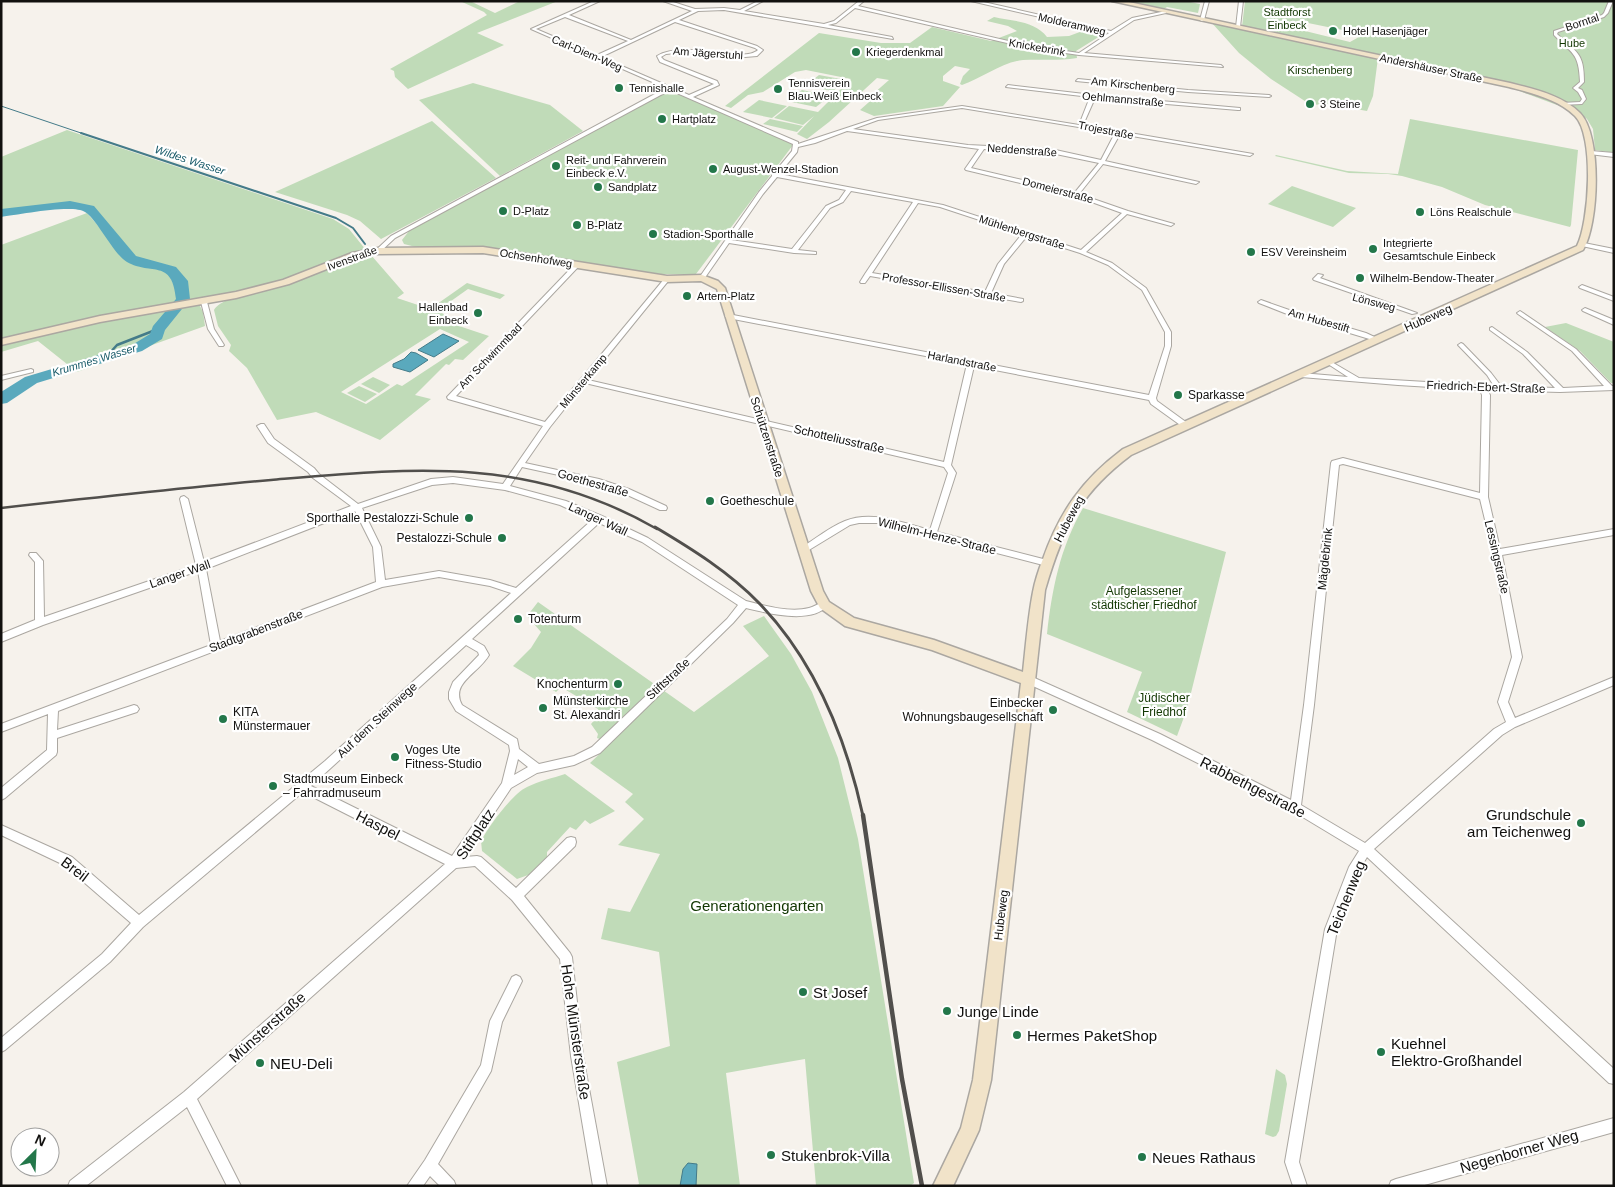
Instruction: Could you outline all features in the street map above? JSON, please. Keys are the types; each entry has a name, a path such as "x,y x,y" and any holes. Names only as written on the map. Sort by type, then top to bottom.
{"street":[{"name":"Carl-Diem-Weg","path":"598,1 533,29 791,139 797,146"},
{"path":"665,1 675,2 694,10"},
{"path":"740,11 761,1"},
{"path":"824,26 830,25 862,1"},
{"name":"Molderamweg","path":"972,1 1113,33"},
{"name":"Andershäuser Straße","path":"1115,1 1510,85 1562,104 1578,116 1585,124 1588,132 1591,153"},
{"path":"1202,20 1207,1"},
{"path":"1238,28 1241,1"},
{"name":"Borntal","path":"1562,104 1582,102 1584,99 1576,88 1582,82 1582,64 1579,55 1555,34 1561,29 1603,16 1611,1"},
{"name":"Knickebrink","path":"856,7 1025,46 1080,54 1221,66"},
{"path":"597,57 694,10 724,9 740,11 892,38"},
{"path":"1080,54 1133,20 1165,12"},
{"path":"565,14 631,40"},
{"name":"Am Jägerstuhl","path":"674,20 761,50 755,55 745,56 679,50 660,54 659,59 662,61 715,82 717,85 690,96"},
{"name":"Am Kirschenberg","path":"1078,80 1188,91 1269,96"},
{"name":"Oehlmannstraße","path":"1008,86 1238,109"},
{"name":"Ivenstraße","path":"1,342 100,319 204,302 286,282 355,255 378,251 393,237 670,88"},
{"name":"Am Kirschenberg","path":"1185,105 1188,91"},
{"path":"1081,125 1093,96"},
{"name":"Trojestraße","path":"847,130 877,119 962,107 1250,154"},
{"path":"698,278 797,146 847,130"},
{"name":"Neddenstraße","path":"847,130 982,148 1051,151 1196,182"},
{"path":"1074,194 1078,192 1102,162 1118,133"},
{"name":"Domeierstraße","path":"982,148 968,169 1074,194 1103,202 1126,212 1171,224"},
{"path":"1614,155 1591,153 1591,200 1584,245 1614,251"},
{"name":"Mühlenbergstraße","path":"774,175 941,206 1082,252 1110,264 1144,289 1167,329 1168,346 1152,398"},
{"path":"794,251 828,207 841,201 850,189"},
{"path":"863,282 917,201"},
{"path":"1082,252 1126,212"},
{"path":"987,294 1001,264 1025,234"},
{"path":"727,241 814,253"},
{"name":"Hubeweg","path":"943,1186 970,1130 982,1080 1039,590 1047,563 1063,526 1083,492 1103,470 1127,452 1301,375 1333,364 1378,340 1584,245"},
{"name":"Ochsenhofweg","path":"378,251 483,250 667,279 698,278"},
{"name":"Am Schwimmbad","path":"547,425 451,397 578,264"},
{"name":"Professor-Ellissen-Straße","path":"868,274 1021,300"},
{"path":"1320,275 1316,278 1364,298"},
{"name":"Schützenstraße","path":"698,278 715,283 721,288 728,316 817,591 824,605"},
{"name":"Münsterkamp","path":"505,487 547,425 667,279"},
{"path":"1582,287 1614,299"},
{"name":"Lönsweg","path":"1346,295 1364,298 1430,317"},
{"path":"204,302 211,329 221,345"},
{"name":"Am Hubestift","path":"1261,302 1350,329 1378,340"},
{"path":"1585,310 1614,323"},
{"path":"1520,313 1574,350 1612,388"},
{"name":"Harlandstraße","path":"728,316 1152,398 1154,402 1186,425"},
{"path":"1492,328 1525,353 1561,390"},
{"path":"1461,345 1489,374 1498,387"},
{"path":"933,533 952,473 947,465 971,363"},
{"path":"1333,364 1358,381"},
{"path":"1,378 31,371"},
{"name":"Friedrich-Ebert-Straße","path":"1301,375 1358,381 1482,387 1561,390 1612,388"},
{"name":"Schotteliusstraße","path":"584,381 947,465"},
{"name":"Lessingstraße","path":"1482,387 1486,394 1484,497 1517,657 1503,702 1512,724"},
{"path":"261,426 271,441 312,470 316,476 356,507 377,547 382,584"},
{"name":"Mägdebrink","path":"1294,808 1310,705 1334,463 1343,461 1484,497"},
{"name":"Goethestraße","path":"520,464 596,481 626,491 663,508"},
{"name":"Langer Wall","path":"1,638 40,622 201,567 356,507 431,482 453,480 505,487 563,503 600,518 645,540 744,604 766,610 797,613 812,611 824,605"},
{"path":"184,499 201,567 216,647"},
{"name":"Auf dem Steinwege","path":"106,958 138,923 303,787 600,518"},
{"name":"Wilhelm-Henze-Straße","path":"804,550 847,523 859,520 879,520 1047,563"},
{"path":"1497,553 1614,532"},
{"path":"33,554 39,561 40,622"},
{"name":"Stadtgrabenstraße","path":"1,728 53,710 382,584 439,574 490,582 517,592"},
{"name":"Stiftstraße","path":"507,785 538,768 558,766 581,759 596,750 730,622 744,604"},
{"name":"Rabbethgestraße","path":"824,605 850,622 934,645 1028,679 1156,737 1294,808 1366,849 1614,1078"},
{"path":"465,640 481,649 484,655 481,661 458,683 453,691 453,700 459,708 513,742 515,751 538,768"},
{"name":"Teichenweg","path":"1300,1186 1292,1162 1331,929 1354,871 1366,849 1498,732 1512,724 1614,681"},
{"path":"54,735 134,709"},
{"path":"1,795 52,752 54,735 53,710"},
{"name":"Stiftplatz","path":"454,863 507,785 515,751"},
{"name":"Haspel","path":"303,787 454,863"},
{"name":"Breil","path":"1,830 68,861 138,923"},
{"path":"516,896 571,842"},
{"name":"Stiftplatz","path":"454,863 477,861 516,896"},
{"name":"Münsterstraße","path":"75,1186 189,1097 454,863"},
{"name":"Hohe Münsterstraße","path":"516,896 566,957 577,1056 600,1186"},
{"path":"1,1046 26,1023 106,958"},
{"path":"414,1186 430,1165 487,1067 496,1020 516,981"},
{"path":"189,1097 234,1186"},
{"name":"Negenborner Weg","path":"1396,1186 1614,1125"},
{"path":"430,1165 449,1186"}],"green space":[{"path":"460,1 470,1 495,13 520,1 558,1 477,33 504,45 408,89 395,77 394,71 390,69 487,15"},
{"path":"1127,1 1185,1 1200,4 1198,13 1167,7 1164,9"},
{"name":"Hube","path":"1245,1 1614,1 1614,153 1595,150 1593,129 1587,119 1571,106 1557,105 1509,87 1378,58 1373,96 1367,111 1327,104 1311,105 1271,79 1239,53 1211,22 1242,27","holes":["1308,23 1357,33 1359,37 1350,42 1301,30"]},
{"path":"994,17 1030,25 1047,37 1069,36 1088,29 1105,33 1076,51 1077,58 1015,61 962,85 960,84 963,76 970,69 955,66 943,76 943,81 960,87 943,106 874,116 860,110 877,95 873,94 889,80 877,78 829,122 807,139 797,134 814,116 803,125 774,118 789,106 818,112 851,79 806,70 795,72 763,92 748,95 731,108 725,106 819,33 881,43 910,43 932,27 991,41 1017,31 1008,26 987,21"},
{"path":"819,75 846,80 833,91 805,86"},
{"path":"473,83 550,105 583,131 500,176 419,100"},
{"path":"802,90 830,96 816,107 787,101"},
{"path":"661,94 685,95 790,141 793,145 696,274 647,273 622,270 499,249 439,249 404,244 402,240 409,231"},
{"path":"759,100 787,106 772,118 743,112"},
{"path":"770,119 803,126 797,132 763,124"},
{"path":"1410,119 1578,150 1570,227 1485,205 1442,187 1402,176 1349,173 1275,156 1347,171 1398,174"},
{"path":"432,121 496,178 381,239 360,221 347,215 275,192"},
{"path":"67,130 333,219 349,229 366,250 258,288 198,302 203,312 205,326 77,372 38,341 1,352 1,245 87,213 128,260 168,271 180,300 177,303 183,304 186,299 174,268 135,257 92,208 71,204 1,212 1,157"},
{"path":"1292,186 1356,208 1333,227 1268,204"},
{"path":"371,255 404,293 397,298 430,309 467,283 505,295 500,299 468,289 437,311 446,315 441,320 489,336 463,360 455,359 449,365 446,364 415,395 431,399 380,440 316,412 277,420 247,368 229,351 231,345 218,326 214,310 219,305 236,296 293,281","holes":["440,329 469,342 402,386 397,384 366,404 341,392"]},
{"path":"1566,323 1614,342 1614,383 1611,383 1580,351 1545,327"},
{"path":"373,377 390,385 379,393 361,384"},
{"path":"359,386 377,394 365,402 347,393"},
{"name":"Aufgelassener städtischer Friedhof","path":"1083,508 1226,552 1187,709 1177,736 1127,712 1142,672 1047,634 1058,569 1068,538"},
{"name":"Generationengarten","path":"538,602 694,712 769,656 743,626 764,616 791,654 812,692 838,758 858,839 914,1183 910,1186 816,1186 805,1059 726,1073 740,1186 635,1186 639,1184 617,1062 670,1046 659,952 601,939 608,908 630,912 660,854 618,845 644,819 625,802 633,794 590,763 611,743 597,738 598,734 591,724 599,715 598,709 561,687 556,692 513,666 531,648 541,632 527,616"},
{"path":"565,774 615,811 590,824 585,820 576,830 570,827 547,852 547,859 531,874 517,879 482,851 481,841 501,811 521,791 536,783"},
{"path":"1276,1069 1285,1075 1287,1084 1279,1131 1273,1137 1265,1134"}],"water":[{"path":"443,334 459,341 434,357 418,350"},
{"path":"411,352 428,360 410,372 393,367 393,364 404,359"},
{"path":"688,1163 697,1164 696,1186 680,1186 683,1169"}],"waterway":[{"name":"Wildes Wasser","path":"1,106 84,134"},
{"name":"Wildes Wasser","path":"84,134 336,218 353,228 365,244"},
{"name":"Krummes Wasser","path":"1,213 70,205 90,209 131,259 171,270 181,281 183,299 158,329 157,336 137,348 31,380 1,399"},
{"path":"107,356 117,345 158,329"}],"railway":[{"path":"1,508 271,480 372,472 468,472 516,478 562,488 609,505 657,529"},
{"path":"655,527 723,571 759,603 779,626 812,675 826,702 847,758 863,816"},
{"path":"863,815 902,1079 922,1186"}],"place":[{"name":"Hotel Hasenjäger","path":"1333,31"},
{"name":"Kriegerdenkmal","path":"856,52"},
{"name":"Tennishalle","path":"619,88"},
{"name":"Tennisverein Blau-Weiß Einbeck","path":"778,89"},
{"name":"3 Steine","path":"1310,104"},
{"name":"Hartplatz","path":"662,119"},
{"name":"Reit- und Fahrverein Einbeck e.V.","path":"556,166"},
{"name":"August-Wenzel-Stadion","path":"713,169"},
{"name":"Sandplatz","path":"598,187"},
{"name":"D-Platz","path":"503,211"},
{"name":"Löns Realschule","path":"1420,212"},
{"name":"B-Platz","path":"577,225"},
{"name":"Stadion-Sporthalle","path":"653,234"},
{"name":"Integrierte Gesamtschule Einbeck","path":"1373,249"},
{"name":"ESV Vereinsheim","path":"1251,252"},
{"name":"Wilhelm-Bendow-Theater","path":"1360,278"},
{"name":"Artern-Platz","path":"687,296"},
{"name":"Hallenbad Einbeck","path":"478,313"},
{"name":"Sparkasse","path":"1178,395"},
{"name":"Goetheschule","path":"710,501"},
{"name":"Sporthalle Pestalozzi-Schule","path":"469,518"},
{"name":"Pestalozzi-Schule","path":"502,538"},
{"name":"Totenturm","path":"518,619"},
{"name":"Knochenturm","path":"618,684"},
{"name":"Münsterkirche St. Alexandri","path":"543,708"},
{"name":"Einbecker Wohnungsbaugesellschaft","path":"1053,710"},
{"name":"KITA Münstermauer","path":"223,719"},
{"name":"Voges Ute Fitness-Studio","path":"395,757"},
{"name":"Stadtmuseum Einbeck – Fahrradmuseum","path":"273,786"},
{"name":"Grundschule am Teichenweg","path":"1581,823"},
{"name":"St Josef","path":"803,992"},
{"name":"Junge Linde","path":"947,1011"},
{"name":"Hermes PaketShop","path":"1017,1035"},
{"name":"Kuehnel Elektro-Großhandel","path":"1381,1052"},
{"name":"NEU-Deli","path":"260,1063"},
{"name":"Stukenbrok-Villa","path":"771,1155"},
{"name":"Neues Rathaus","path":"1142,1157"}],"park label":[{"name":"Stadtforst Einbeck","path":"1287,18"},
{"name":"Kirschenberg","path":"1320,70"},
{"name":"Jüdischer Friedhof","path":"1164,705"}]}
